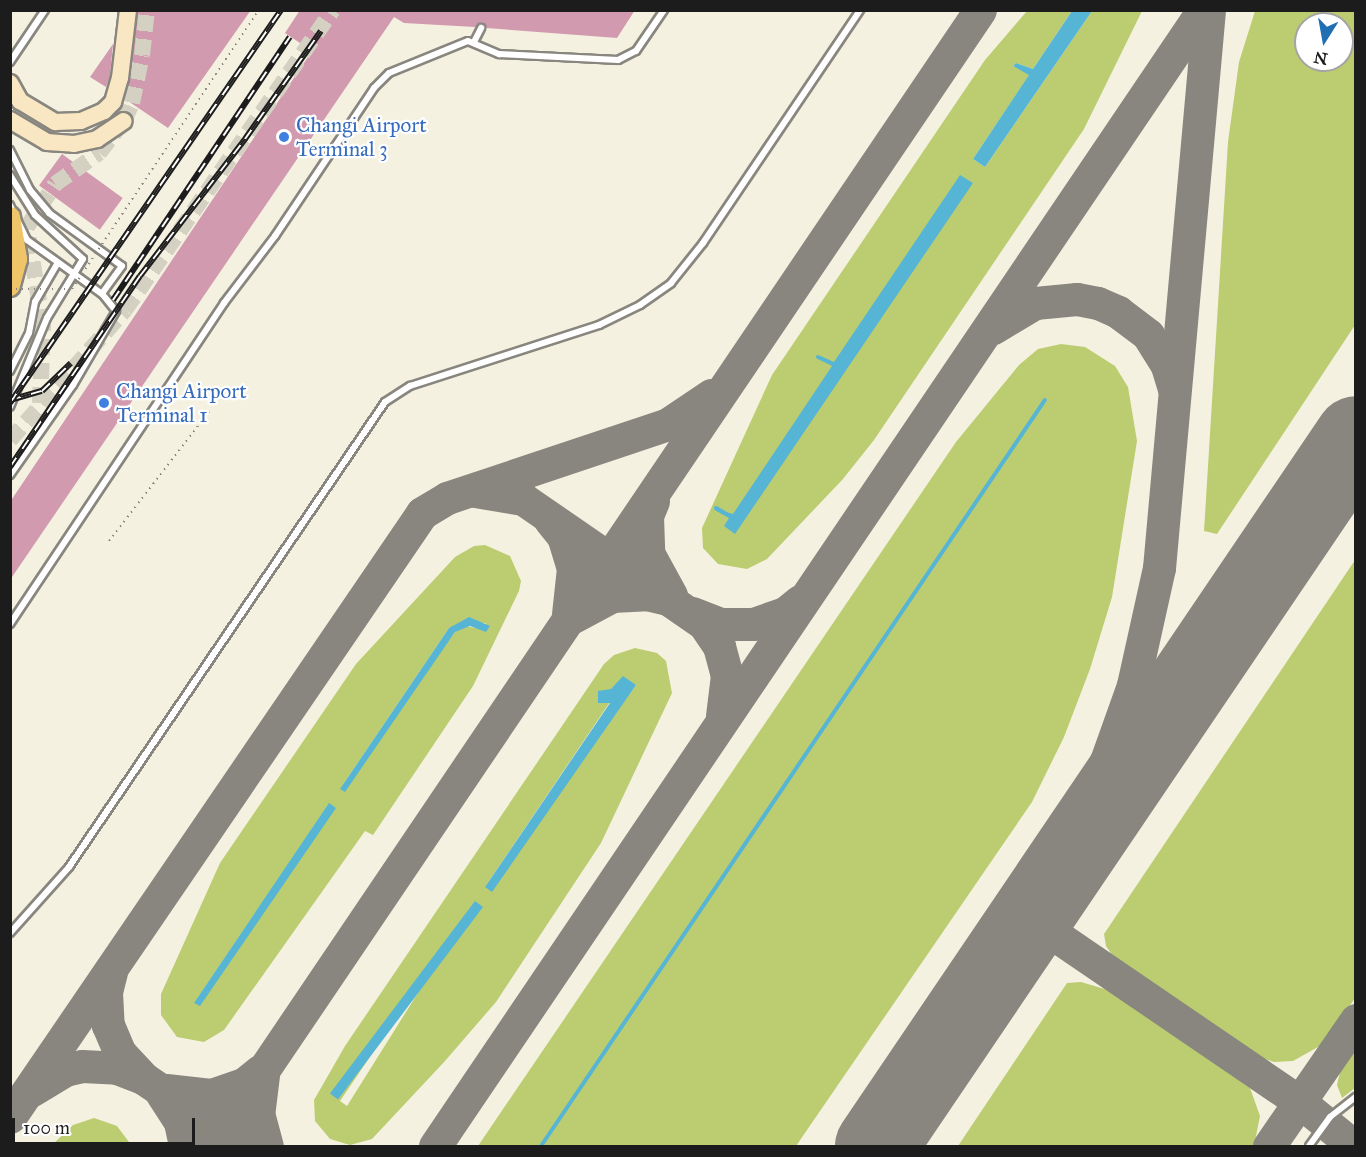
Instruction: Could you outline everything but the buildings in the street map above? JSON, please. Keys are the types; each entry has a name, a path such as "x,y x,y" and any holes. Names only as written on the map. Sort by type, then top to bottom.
{"highway":[{"path":"10,217 17,259 10,287"}],"main road":[{"path":"10,83 20,101 42,117 68,123 104,111 113,102 120,78 128,10"},
{"path":"10,120 23,131 58,144 97,139 124,121"}],"lane":[{"path":"10,62 45,10"},
{"path":"10,624 224,303 275,236 374,88 389,73 463,42 474,42 498,54 609,62 636,51 664,10"},
{"path":"10,933 75,860 385,402 410,386 599,325 640,305 671,282 703,243 860,10"},
{"path":"474,42 481,28"},
{"path":"10,150 30,190 50,213 122,266 102,294"},
{"path":"10,175 35,215 81,253 84,259 47,318 10,407"},
{"path":"10,205 27,240 57,264 102,294 116,311 73,385 10,475"},
{"path":"10,370 29,333 35,302 57,264"},
{"path":"1309,1146 1330,1117 1356,1097"}],"path":[{"path":"10,287 72,289 259,10"},
{"path":"109,541 211,410"}],"green space":[{"path":"1027,11 1072,11 1033,69 1016,63 1013,66 1030,74 973,159 985,167 1092,11 1142,11 1084,129 874,440 843,479 767,559 747,569 718,564 703,548 702,528 772,375 985,60"},
{"path":"1255,11 1355,11 1355,325 1217,534 1204,531 1228,142 1239,62"},
{"path":"1061,344 1085,347 1115,366 1128,387 1137,441 1112,597 1090,669 1064,737 1032,802 796,1146 478,1146 956,442 1019,365 1038,349"},
{"path":"485,545 510,556 521,581 519,591 473,686 373,835 365,831 224,1030 204,1042 177,1037 161,1015 161,994 220,863 356,664 455,557 474,546","holes":["486,623 481,629 465,626 455,632 340,789 449,628","329,804 335,808 195,1002"]},
{"path":"1355,560 1355,998 1325,1043 1293,1061 1274,1062 1252,1055 1118,964 1106,946 1104,934"},
{"path":"635,648 657,653 666,661 672,693 601,843 496,1002 445,1061 372,1139 350,1145 330,1139 315,1121 314,1100 345,1046 604,664 614,655","holes":["636,685 485,887 610,702 598,703 604,691","475,902 347,1106 340,1101"]},
{"path":"1081,982 1108,990 1250,1088 1260,1116 1254,1146 958,1146 1067,983"},
{"path":"1355,1045 1355,1088 1342,1098 1337,1085 1340,1072"},
{"path":"94,1118 117,1126 132,1146 51,1146 73,1125"}],"water":[{"path":"1072,11 1092,11 985,167 973,159 1029,75 1013,66 1016,63 1033,69"},
{"path":"960,175 973,183 735,534 724,526 729,518 713,509 733,514 832,366 816,356 834,362"},
{"path":"469,617 490,626 486,632 470,626 455,632 345,792 340,789 449,628"},
{"path":"623,676 636,685 492,892 485,887 610,703 598,703 598,691 611,689"},
{"path":"329,803 336,808 200,1006 194,1003"},
{"path":"475,901 483,907 338,1099 330,1093"}],"waterway":[{"path":"818,357 831,363"},
{"path":"541,1146 1045,400"},
{"path":"716,508 728,515"}],"taxiway":[{"path":"212,1146 980,10"},
{"path":"435,1146 1203,10"},
{"path":"1041,901 1106,761 1133,685 1159,568 1209,10"},
{"path":"993,328 1035,303 1077,299 1098,303 1118,312 1148,335 1167,366 1174,389"},
{"path":"10,1117 422,513 447,498 668,424 711,395"},
{"path":"1304,513 1331,483 1356,466"},
{"path":"475,491 523,499 704,624 719,646 727,675 722,716"},
{"path":"653,501 647,516 648,553 671,595"},
{"path":"550,520 563,536 573,568 568,614"},
{"path":"573,617 612,596 646,594 668,599"},
{"path":"692,613 721,624 753,624 785,613 800,601"},
{"path":"1030,918 1300,1102 1354,1146"},
{"path":"111,972 106,992 108,1025 120,1053 143,1078"},
{"path":"1269,1146 1356,1020"},
{"path":"32,1090 65,1070 82,1066 117,1068 143,1078 244,1146"},
{"path":"166,1090 211,1095 245,1083 260,1071"},
{"path":"263,1075 258,1113 267,1146"},
{"path":"162,1094 180,1122 185,1146"}],"runway":[{"path":"876,1146 1356,437"}],"tunnel":[{"path":"40,403 43,325 27,227 55,184 99,153 124,121 132,103 142,55 147,10"},
{"path":"10,440 125,310 333,10"}],"railway":[{"path":"10,403 281,10"},
{"path":"10,467 140,276 245,139 321,31"},
{"path":"113,300 290,37"},
{"path":"10,400 42,391 71,363"}],"place":[{"name":"Changi Airport Terminal 3","path":"284,137"},
{"name":"Changi Airport Terminal 1","path":"104,403"}]}
